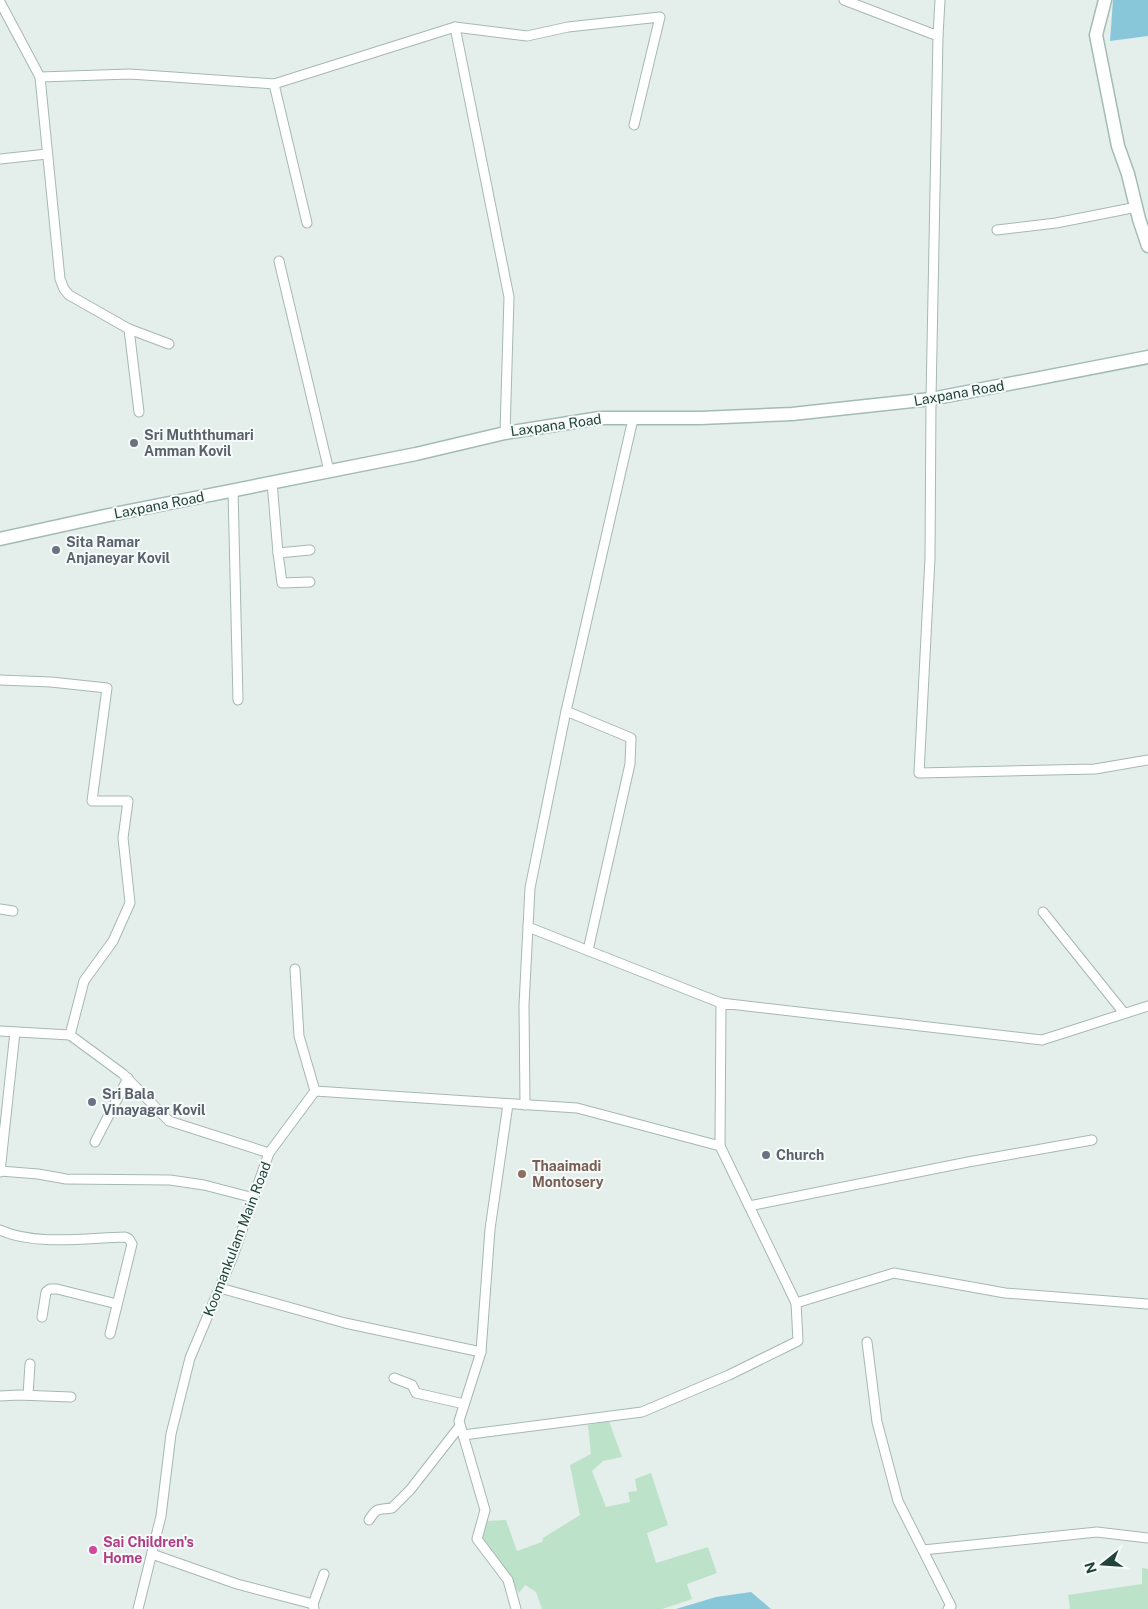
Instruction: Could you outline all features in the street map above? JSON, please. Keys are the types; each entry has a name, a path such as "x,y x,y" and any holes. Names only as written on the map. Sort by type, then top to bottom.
{"street":[{"path":"844,0 938,36"},
{"path":"940,0 931,399 930,558 919,773 1095,769 1148,760"},
{"path":"1105,0 1096,35 1118,146 1148,246"},
{"path":"0,2 40,77 60,279 64,289 69,295 129,329 169,344"},
{"path":"40,77 130,74 274,84 455,27 527,36 568,26 660,17 634,125"},
{"path":"455,27 509,297 504,433"},
{"path":"274,84 307,223"},
{"path":"0,160 47,154"},
{"path":"997,230 1056,223 1137,207"},
{"path":"279,262 329,471"},
{"path":"129,329 139,412"},
{"name":"Laxpana Road","path":"0,538 109,514 416,454 504,433 600,418 700,418 792,414 931,399 1148,357"},
{"path":"525,1105 524,1005 530,888 566,711 633,419"},
{"path":"272,482 282,583 310,582"},
{"path":"233,490 238,700"},
{"path":"278,553 310,550"},
{"path":"0,680 51,682 107,688 92,801 128,801 123,838 130,903 113,941 84,981 70,1036 0,1031"},
{"path":"566,711 631,738 630,764 588,950"},
{"path":"0,909 13,912"},
{"path":"1043,912 1124,1013"},
{"path":"528,927 721,1003 1042,1040 1148,1006"},
{"path":"295,969 298,1036 315,1091"},
{"path":"369,1520 379,1508 392,1508 462,1431 642,1412 729,1375 798,1341 796,1303 720,1146 721,1003"},
{"path":"15,1032 2,1128 0,1171 38,1174 66,1179 170,1180 204,1185 254,1198"},
{"name":"Koomankulam Main Road","path":"70,1036 128,1078 169,1121 269,1153 233,1256 190,1358 171,1434 161,1516 138,1609"},
{"path":"95,1142 128,1078"},
{"path":"315,1091 577,1108 720,1146"},
{"path":"269,1153 315,1091"},
{"path":"508,1104 490,1229 481,1352 459,1421 485,1510 477,1539 508,1580 516,1609"},
{"path":"749,1206 968,1162 1092,1140"},
{"path":"0,1230 13,1236 39,1240 125,1237 130,1239 132,1244 110,1334"},
{"path":"796,1303 894,1273 1005,1293 1147,1304"},
{"path":"220,1288 345,1323 481,1352"},
{"path":"42,1317 46,1292 50,1289 57,1289 117,1304"},
{"path":"867,1342 877,1422 898,1501 951,1606 948,1609"},
{"path":"28,1395 30,1364"},
{"path":"394,1378 412,1385 416,1394 464,1404"},
{"path":"0,1396 28,1395 70,1398"},
{"path":"923,1550 1097,1532 1148,1538"},
{"path":"152,1554 237,1584 314,1607 324,1574"}],"green space":[{"path":"609,1421 622,1457 603,1461 592,1471 606,1507 630,1502 628,1492 637,1491 635,1479 651,1473 668,1525 647,1533 656,1563 708,1547 717,1573 687,1584 692,1599 662,1609 542,1609 536,1592 525,1585 519,1593 481,1538 487,1521 506,1520 517,1551 542,1542 543,1538 580,1515 570,1465 591,1454 588,1425"},
{"path":"1142,1568 1148,1569 1148,1609 1070,1609 1068,1595 1142,1584"}],"water":[{"path":"1113,0 1148,0 1148,36 1110,41"},
{"path":"751,1592 771,1609 676,1609 716,1597"}],"place":[{"name":"Sri Muththumari Amman Kovil","path":"134,443"},
{"name":"Sita Ramar Anjaneyar Kovil","path":"56,550"},
{"name":"Sri Bala Vinayagar Kovil","path":"92,1102"},
{"name":"Church","path":"766,1155"},
{"name":"Thaaimadi Montosery","path":"522,1174"},
{"name":"Sai Children's Home","path":"93,1550"}]}
